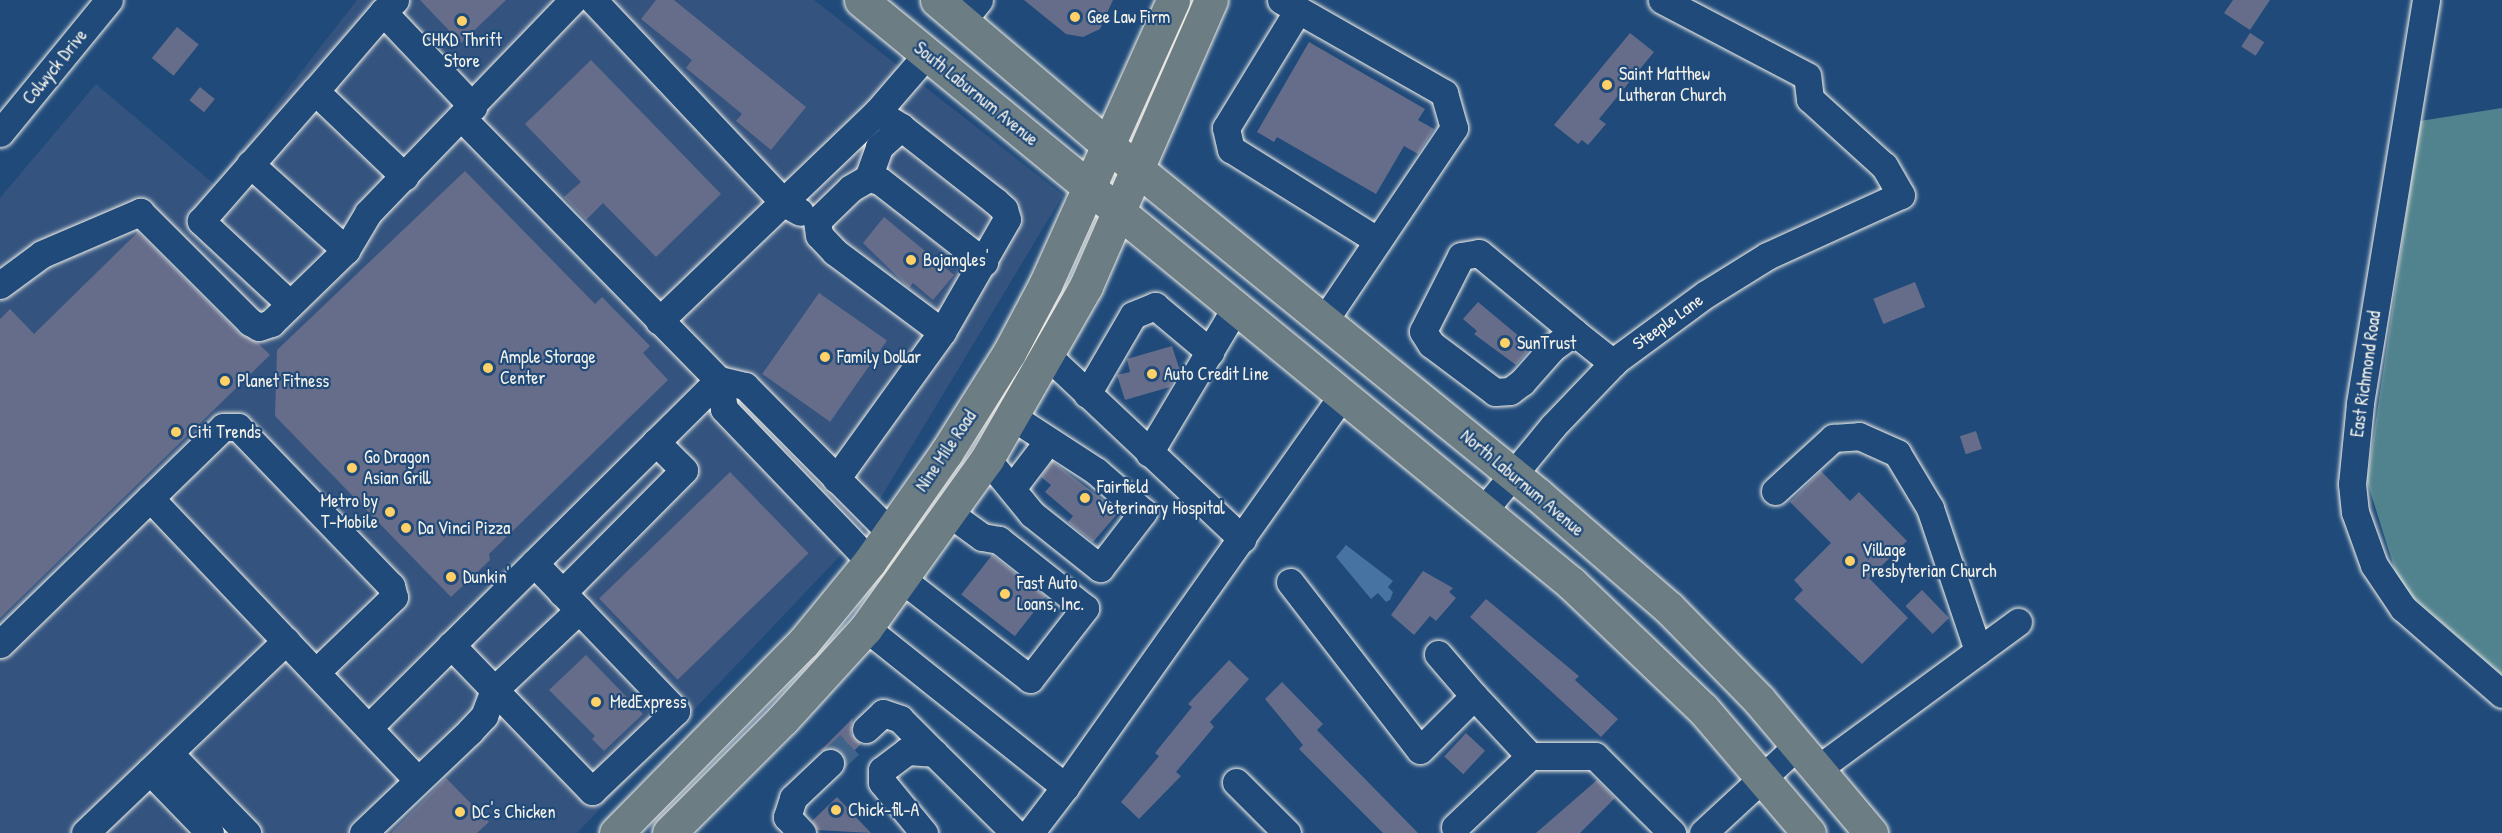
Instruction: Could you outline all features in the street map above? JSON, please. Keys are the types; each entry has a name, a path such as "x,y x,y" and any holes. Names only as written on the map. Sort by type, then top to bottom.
{"main road":[{"name":"South Laburnum Avenue","path":"861,0 1120,212"},
{"path":"937,0 970,10 1110,147"},
{"name":"Nine Mile Road","path":"616,833 776,673 870,561 946,453 1009,353 1091,188 1173,0"},
{"name":"Nine Mile Road","path":"669,833 783,719 866,628 903,580 987,459 1048,356 1120,212 1211,0"},
{"name":"North Laburnum Avenue","path":"1110,147 1512,474 1669,608 1809,756 1871,833"},
{"path":"1120,212 1343,394 1628,634 1702,709 1809,833"}],"street":[{"name":"Colwyck Drive","path":"0,133 109,0"},
{"path":"0,285 42,254 140,212 250,322 259,327 271,323 346,250 368,213 573,0"},
{"path":"593,0 784,203 817,221"},
{"name":"Steeple Lane","path":"1483,511 1512,474 1613,363 1706,294 1767,256 1901,195 1884,166 1810,99 1807,76 1662,0"},
{"name":"East Richmond Road","path":"2426,0 2360,404 2352,484 2355,512 2374,565 2403,608 2502,694"},
{"path":"1324,321 1378,241 1454,128 1444,93 1290,5 1226,128 1230,149 1378,241"},
{"path":"290,304 201,221 389,6 467,112 659,321 719,380 745,386 890,532"},
{"path":"659,321 877,112 927,54"},
{"path":"315,91 405,177"},
{"path":"836,479 942,332 984,262 1006,219 1004,209 901,127 877,112"},
{"path":"817,221 850,188 867,178 879,147 901,127"},
{"path":"250,164 346,250"},
{"path":"867,178 879,180 984,262"},
{"path":"817,221 819,235 834,252 942,332"},
{"path":"1574,332 1552,347 1522,382 1510,391 1495,392 1431,344 1423,331 1461,256 1479,253 1613,363"},
{"path":"1087,394 1133,315 1155,306 1210,352"},
{"path":"1149,453 1236,307"},
{"path":"1048,356 1242,539"},
{"path":"369,727 719,380"},
{"path":"719,380 724,409 870,561"},
{"path":"1030,833 1242,539 1343,394"},
{"path":"987,459 1013,487 1032,514 1100,568 1143,512 1096,471 1013,417"},
{"path":"0,644 223,427 238,427 391,586 394,597 316,672"},
{"path":"1775,491 1833,438 1859,436 1897,453 1930,508 1978,651"},
{"path":"1013,487 1048,441"},
{"path":"363,833 484,716 494,690 684,470 656,442"},
{"path":"150,498 418,780"},
{"path":"903,580 1030,679 1085,608 999,540 982,537 950,513"},
{"path":"451,645 592,791 676,711 534,563"},
{"path":"1290,582 1420,750 1474,696"},
{"path":"1703,833 1761,776 1809,756 1978,651 2018,622"},
{"path":"866,628 1065,787"},
{"path":"85,833 286,641"},
{"path":"1438,654 1530,756"},
{"path":"866,729 883,713 900,719 1015,833"},
{"path":"924,833 882,782 882,770 907,751 934,753"},
{"path":"1455,827 1530,756 1595,756 1672,833"},
{"path":"159,762 210,833"},
{"path":"159,762 247,833"},
{"path":"791,828 793,798 830,763"},
{"path":"1236,782 1287,833"}],"shaded area":[{"path":"357,0 814,0 1063,195 856,539 577,833 0,833 0,198 96,84 214,184"},
{"path":"1346,545 1393,581 1388,587 1393,592 1390,600 1386,602 1378,593 1371,599 1336,557"}],"green space":[{"path":"2502,108 2502,675 2400,586 2367,481 2420,121"}],"building":[{"name":"CHKD Thrift Store","path":"420,0 506,0 461,43"},
{"path":"656,0 674,0 806,107 771,150 736,121 742,114 686,68 692,60 641,19"},
{"name":"Gee Law Firm","path":"1024,0 1113,0 1100,29 1083,37 1066,34"},
{"path":"2233,0 2270,0 2250,30 2224,13"},
{"path":"177,27 199,45 174,76 152,58"},
{"name":"Saint Matthew Lutheran Church","path":"1630,33 1654,52 1599,119 1606,124 1588,145 1582,140 1578,144 1554,125"},
{"path":"2250,33 2264,42 2256,56 2241,46"},
{"path":"1309,42 1425,109 1418,120 1434,129 1418,154 1404,146 1376,194 1277,137 1274,142 1257,132"},
{"path":"591,60 721,194 656,257 603,203 586,220 564,197 581,182 525,124"},
{"path":"200,87 215,99 204,112 189,100"},
{"name":"Ample Storage Center","path":"465,171 595,304 602,297 650,346 643,353 668,380 489,554 490,560 451,597 275,416 277,350"},
{"name":"Bojangles'","path":"884,217 954,275 933,300 913,283 909,288 863,243"},
{"path":"138,232 239,333 258,343 270,355 0,618 0,319 10,309 34,334"},
{"path":"1915,282 1925,307 1883,324 1873,299"},
{"name":"Family Dollar","path":"819,293 887,341 830,422 762,374"},
{"name":"SunTrust","path":"1478,302 1532,347 1516,365 1474,334 1477,331 1463,319"},
{"name":"Auto Credit Line","path":"1172,346 1180,371 1170,387 1125,400 1117,375 1130,372 1127,359"},
{"path":"1976,431 1982,449 1966,454 1960,436"},
{"name":"Fairfield Veterinary Hospital","path":"1052,461 1119,512 1093,542 1068,522 1073,516 1045,492 1051,485 1041,477"},
{"name":"Village Presbyterian Church","path":"1821,471 1850,501 1859,492 1907,541 1869,578 1908,618 1862,664 1794,599 1803,590 1794,580 1831,543 1790,502"},
{"path":"730,472 808,553 678,680 599,598"},
{"name":"Fast Auto Loans, Inc.","path":"992,555 1046,597 1015,636 961,594"},
{"path":"1423,571 1453,588 1449,592 1456,598 1436,621 1430,616 1414,635 1391,615"},
{"path":"1922,590 1949,618 1933,634 1905,606"},
{"path":"1486,599 1579,676 1575,680 1618,719 1601,737 1470,617"},
{"name":"MedExpress","path":"586,655 643,714 604,751 592,739 595,736 549,690"},
{"path":"1229,660 1249,679 1210,722 1214,727 1176,772 1181,776 1139,819 1121,802 1159,756 1155,753 1192,707 1188,704"},
{"path":"1282,682 1323,724 1317,730 1418,833 1383,833 1299,749 1303,745 1265,699"},
{"path":"853,718 851,733 861,744 845,760 835,748 820,751"},
{"path":"1466,733 1485,751 1463,774 1444,756"},
{"path":"446,778 489,822 477,833 391,833"},
{"path":"1597,780 1615,798 1580,833 1536,833"},
{"name":"Chick-fil-A","path":"837,797 871,833 817,830 812,821"}],"tunnel":[{"path":"830,763 866,729"}],"place":[{"name":"Gee Law Firm","path":"1075,17"},
{"name":"CHKD Thrift Store","path":"462,21"},
{"name":"Saint Matthew Lutheran Church","path":"1607,85"},
{"name":"Bojangles'","path":"911,260"},
{"name":"SunTrust","path":"1505,343"},
{"name":"Family Dollar","path":"825,357"},
{"name":"Ample Storage Center","path":"488,368"},
{"name":"Auto Credit Line","path":"1152,374"},
{"name":"Planet Fitness","path":"225,381"},
{"name":"Citi Trends","path":"176,432"},
{"name":"Go Dragon Asian Grill","path":"352,468"},
{"name":"Fairfield Veterinary Hospital","path":"1085,498"},
{"name":"Metro by T-Mobile","path":"390,512"},
{"name":"Da Vinci Pizza","path":"406,528"},
{"name":"Village Presbyterian Church","path":"1850,561"},
{"name":"Dunkin'","path":"451,577"},
{"name":"Fast Auto Loans, Inc.","path":"1005,594"},
{"name":"MedExpress","path":"596,702"},
{"name":"Chick-fil-A","path":"836,810"},
{"name":"DC's Chicken","path":"460,812"}]}
